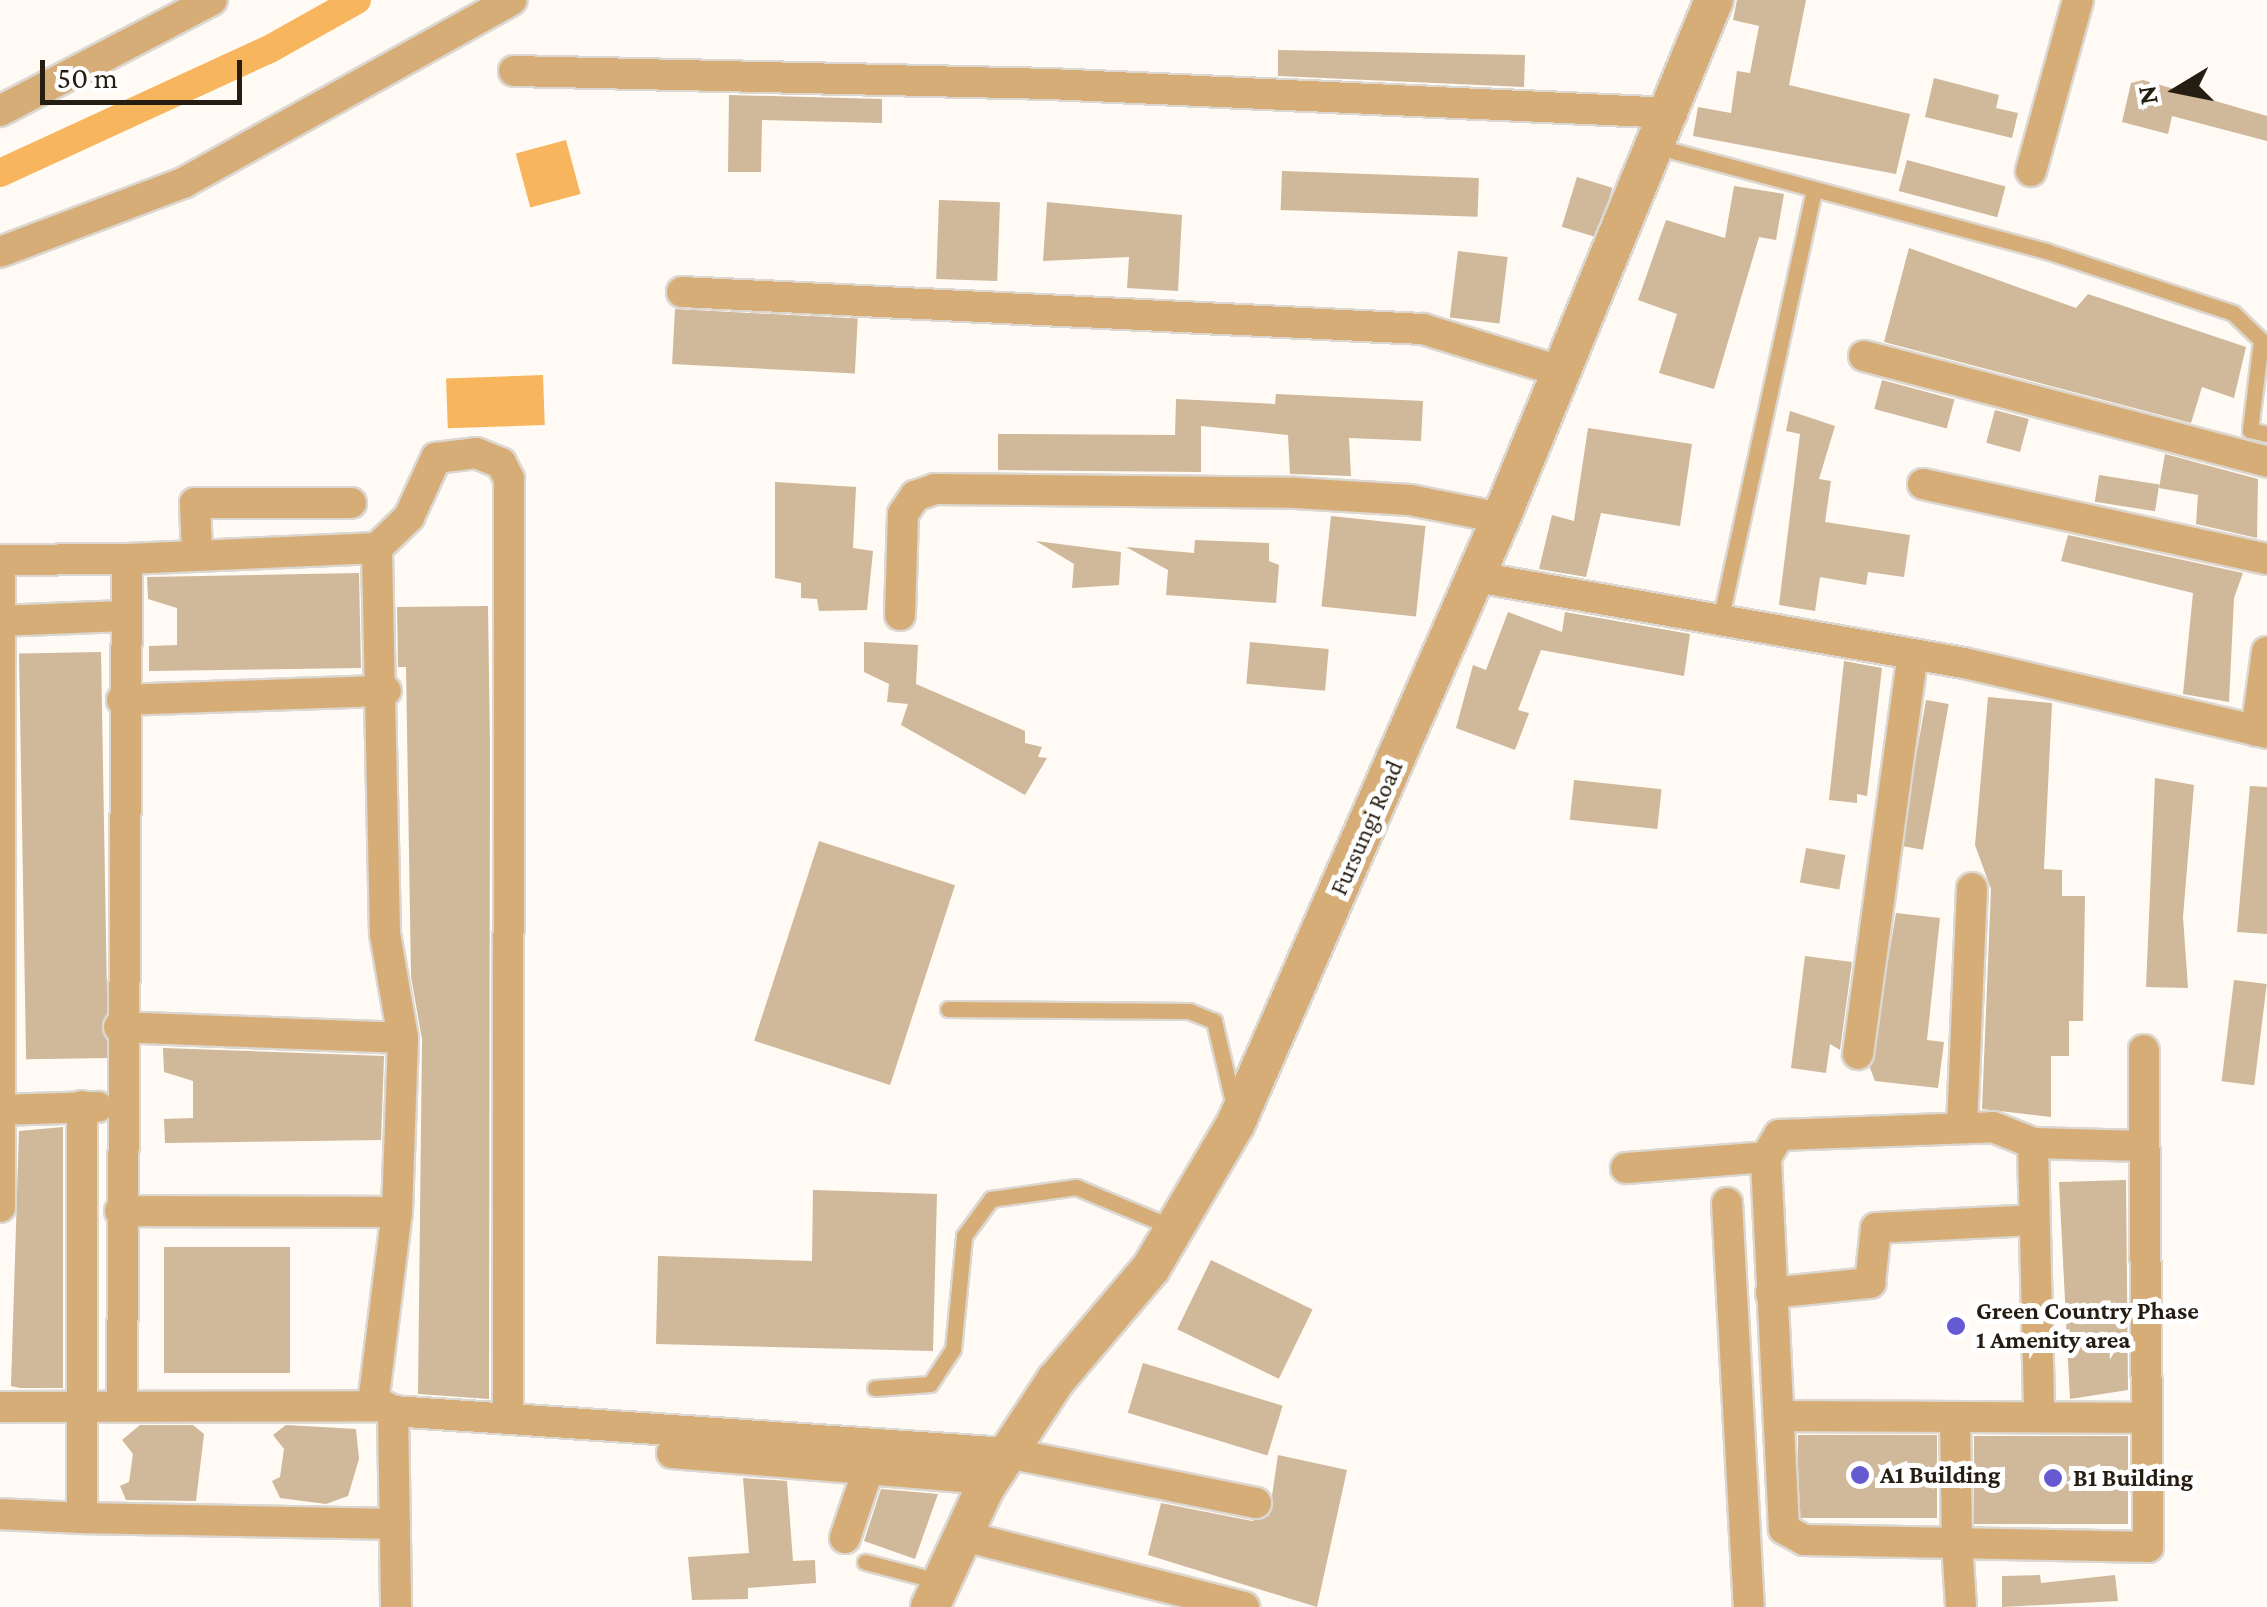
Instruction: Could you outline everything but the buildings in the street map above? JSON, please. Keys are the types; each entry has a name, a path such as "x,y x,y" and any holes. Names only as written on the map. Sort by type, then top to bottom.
{"street":[{"path":"0,111 212,0"},
{"path":"0,252 183,183 512,0"},
{"name":"Fursungi Road","path":"936,1594 1000,1466 1174,1228 1236,1123 1501,518 1665,130 1714,0"},
{"path":"2031,171 2078,0"},
{"path":"514,71 1050,84 1665,130"},
{"path":"682,292 1423,329 1562,372"},
{"path":"1864,356 2267,462"},
{"path":"0,1206 0,562 378,548 410,517 436,458 476,453 501,463 508,479 508,1418"},
{"path":"1923,484 2267,559"},
{"path":"900,616 904,514 916,496 935,489 1296,493 1410,500 1501,518"},
{"path":"197,552 195,503 351,503"},
{"path":"378,548 386,691 385,934 403,1038 397,1212 383,1408 395,1524 396,1607"},
{"path":"122,1406 119,1028 122,616 128,559"},
{"path":"1476,576 1913,654 2262,732 2266,668"},
{"path":"1,621 122,616"},
{"path":"1858,1054 1913,654"},
{"path":"122,700 386,691"},
{"path":"1962,1127 1972,888"},
{"path":"119,1028 403,1038"},
{"path":"2144,1050 2148,1547 1788,1535 1766,1157 1786,1133 2008,1128 2032,1143 2144,1146"},
{"path":"82,1106 82,1518"},
{"path":"1,1110 120,1107"},
{"path":"2032,1143 2040,1417"},
{"path":"1626,1168 1766,1157"},
{"path":"1727,1203 1750,1607"},
{"path":"120,1211 397,1212"},
{"path":"1771,1294 1870,1284 1876,1228 2032,1220"},
{"path":"0,1407 383,1408 1000,1466 1256,1503"},
{"path":"1783,1416 2146,1418"},
{"path":"1955,1417 1961,1607"},
{"path":"672,1453 870,1464 1000,1466"},
{"path":"844,1538 870,1464"},
{"path":"0,1514 395,1524"},
{"path":"963,1536 1244,1607"}],"lane":[{"path":"1665,130 1814,189 2046,251 2232,313 2261,340 2250,430 2267,434"},
{"path":"1720,621 1814,189"},
{"path":"948,1009 1151,1010 1214,1021 1227,1050 1236,1123"},
{"path":"875,1388 930,1384 952,1349 964,1236 992,1199 1076,1187 1174,1228"},
{"path":"865,1562 936,1594"}],"shaded area":[{"path":"566,140 580,194 530,208 516,153"},
{"path":"543,375 545,425 448,428 446,378"}],"waterway":[{"path":"0,173 268,50 357,0"}],"place":[{"name":"Green Country Phase 1 Amenity area","path":"1956,1326"},
{"name":"A1 Building","path":"1860,1475"},
{"name":"B1 Building","path":"2053,1478"}]}
